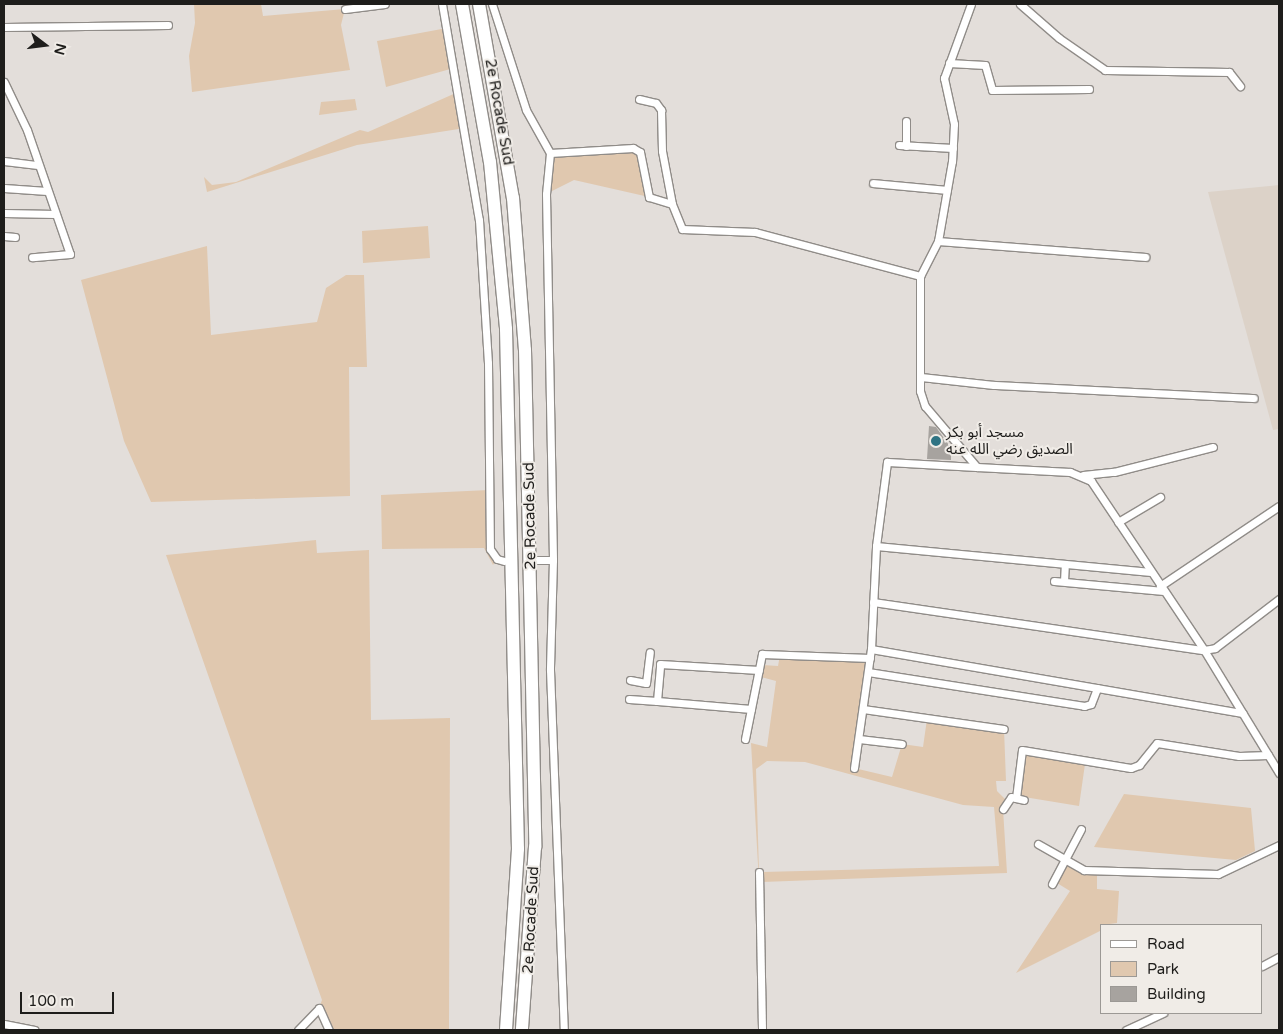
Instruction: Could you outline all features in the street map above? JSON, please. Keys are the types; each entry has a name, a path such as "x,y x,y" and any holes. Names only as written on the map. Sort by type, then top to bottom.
{"highway":[{"name":"2e Rocade Sud","path":"462,4 494,191 506,330 518,849 506,1030"},
{"name":"2e Rocade Sud","path":"479,4 513,198 526,350 535,838 522,1030"}],"street":[{"path":"345,9 385,4"},
{"path":"442,4 479,220 488,363 490,549 497,559 504,561"},
{"path":"492,4 526,110 550,153 546,194 553,560 550,670 564,1030"},
{"path":"971,4 944,78 954,124 953,148 938,241 920,276 921,377 925,406 977,467"},
{"path":"1020,4 1059,38 1105,70 1229,72 1240,86"},
{"path":"4,27 168,25"},
{"path":"949,63 985,65 990,69 992,90 1089,89"},
{"path":"4,82 38,165 70,254 32,256"},
{"path":"639,99 656,103 661,110 662,151 672,204 682,229 755,232 920,276"},
{"path":"906,120 903,146 953,148"},
{"path":"550,153 633,148 640,152 650,197 672,204"},
{"path":"4,161 38,165"},
{"path":"873,182 947,190"},
{"path":"4,188 47,191"},
{"path":"4,213 55,214"},
{"path":"4,236 15,237"},
{"path":"938,241 1145,257"},
{"path":"921,377 994,385 1254,398"},
{"path":"854,768 871,649 876,546 887,462 1083,475 1114,472 1213,447"},
{"path":"1083,475 1091,481 1204,650 1279,773"},
{"path":"1118,522 1160,497"},
{"path":"1054,581 1162,589 1279,506"},
{"path":"876,546 1151,572"},
{"path":"537,560 553,560"},
{"path":"1064,582 1065,564"},
{"path":"873,602 1204,650 1215,648 1279,599"},
{"path":"871,649 1243,713"},
{"path":"630,680 646,683 650,652"},
{"path":"744,739 762,654 870,658"},
{"path":"657,701 660,664 759,670"},
{"path":"648,666 660,667"},
{"path":"868,672 1084,706 1091,704 1097,688"},
{"path":"629,699 751,709"},
{"path":"863,709 1004,729"},
{"path":"859,739 902,744"},
{"path":"1016,798 1022,750 1131,768 1139,765 1157,742 1239,756 1268,754"},
{"path":"1004,809 1011,797 1024,800"},
{"path":"1052,884 1081,829"},
{"path":"1038,844 1084,870 1218,874 1279,845"},
{"path":"759,872 762,1030"},
{"path":"1263,965 1279,957"},
{"path":"298,1030 318,1008 329,1030"},
{"path":"1126,1030 1161,1014"},
{"path":"4,1024 34,1030"}],"shaded area":[{"path":"1279,185 1279,429 1273,430 1208,192"}],"green space":[{"path":"194,4 261,4 263,16 345,9 341,25 350,70 192,92 189,56 195,23"},
{"path":"447,28 454,68 386,87 377,41"},
{"path":"458,92 465,128 357,145 207,192 204,177 212,185 236,182 360,130 368,132"},
{"path":"355,99 357,110 319,115 321,102"},
{"path":"633,148 640,152 649,197 574,180 546,194 550,153"},
{"path":"428,226 430,258 363,263 362,231"},
{"path":"207,246 211,335 317,322 326,288 346,275 364,275 367,367 349,367 350,496 151,502 124,441 81,280"},
{"path":"489,490 490,549 497,559 493,565 484,548 382,549 381,495"},
{"path":"316,540 317,553 369,550 371,720 450,718 449,1030 329,1030 319,1008 322,1000 166,555"},
{"path":"780,655 870,658 854,768 892,777 902,744 923,747 927,719 1004,729 1006,781 996,781 997,791 1007,801 1003,809 1007,873 759,882 751,743 767,747 776,681 761,677 763,665 778,666","holes":["767,761 805,762 963,805 994,807 999,866 759,872 756,769"]},
{"path":"1023,753 1085,764 1079,806 1018,796"},
{"path":"1124,794 1251,808 1255,851 1236,860 1094,847"},
{"path":"1068,865 1082,874 1097,875 1097,889 1119,891 1117,923 1100,924 1100,931 1016,973 1070,891 1057,883"}],"building":[{"name":"مسجد أبو بكر الصديق رضي الله عنه","path":"929,426 936,427 951,448 951,460 927,459"}],"place":[{"name":"مسجد أبو بكر الصديق رضي الله عنه","path":"936,441"}]}
